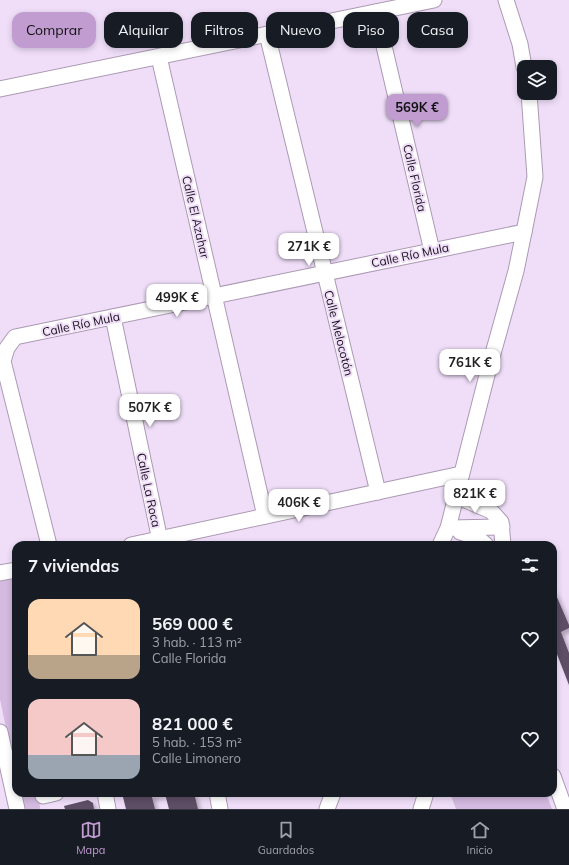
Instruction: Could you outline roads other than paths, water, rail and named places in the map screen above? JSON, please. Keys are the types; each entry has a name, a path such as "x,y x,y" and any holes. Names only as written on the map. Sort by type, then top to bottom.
{"street":[{"path":"376,12 434,0"},
{"path":"506,0 520,44 523,60"},
{"path":"0,89 266,34"},
{"name":"Calle Melocotón","path":"270,48 378,492"},
{"name":"Calle Florida","path":"384,48 432,251"},
{"name":"Calle El Azahar","path":"159,57 266,516"},
{"path":"442,541 448,528 461,474 516,271 535,177 530,100"},
{"name":"Calle Río Mula","path":"48,541 3,361 7,348 15,338 524,232"},
{"name":"Calle La Roca","path":"113,317 160,541"},
{"path":"164,541 266,516 461,474"},
{"path":"456,496 491,511 501,522 503,541"},
{"path":"448,528 502,527"},
{"path":"448,528 477,536 482,541"},
{"path":"0,573 12,571"},
{"path":"0,732 12,786"},
{"path":"0,775 7,809"},
{"path":"557,786 566,809"},
{"path":"14,797 17,809"},
{"path":"106,797 108,809"},
{"path":"218,797 220,809"},
{"path":"327,809 332,797"},
{"path":"421,809 425,797"}]}
